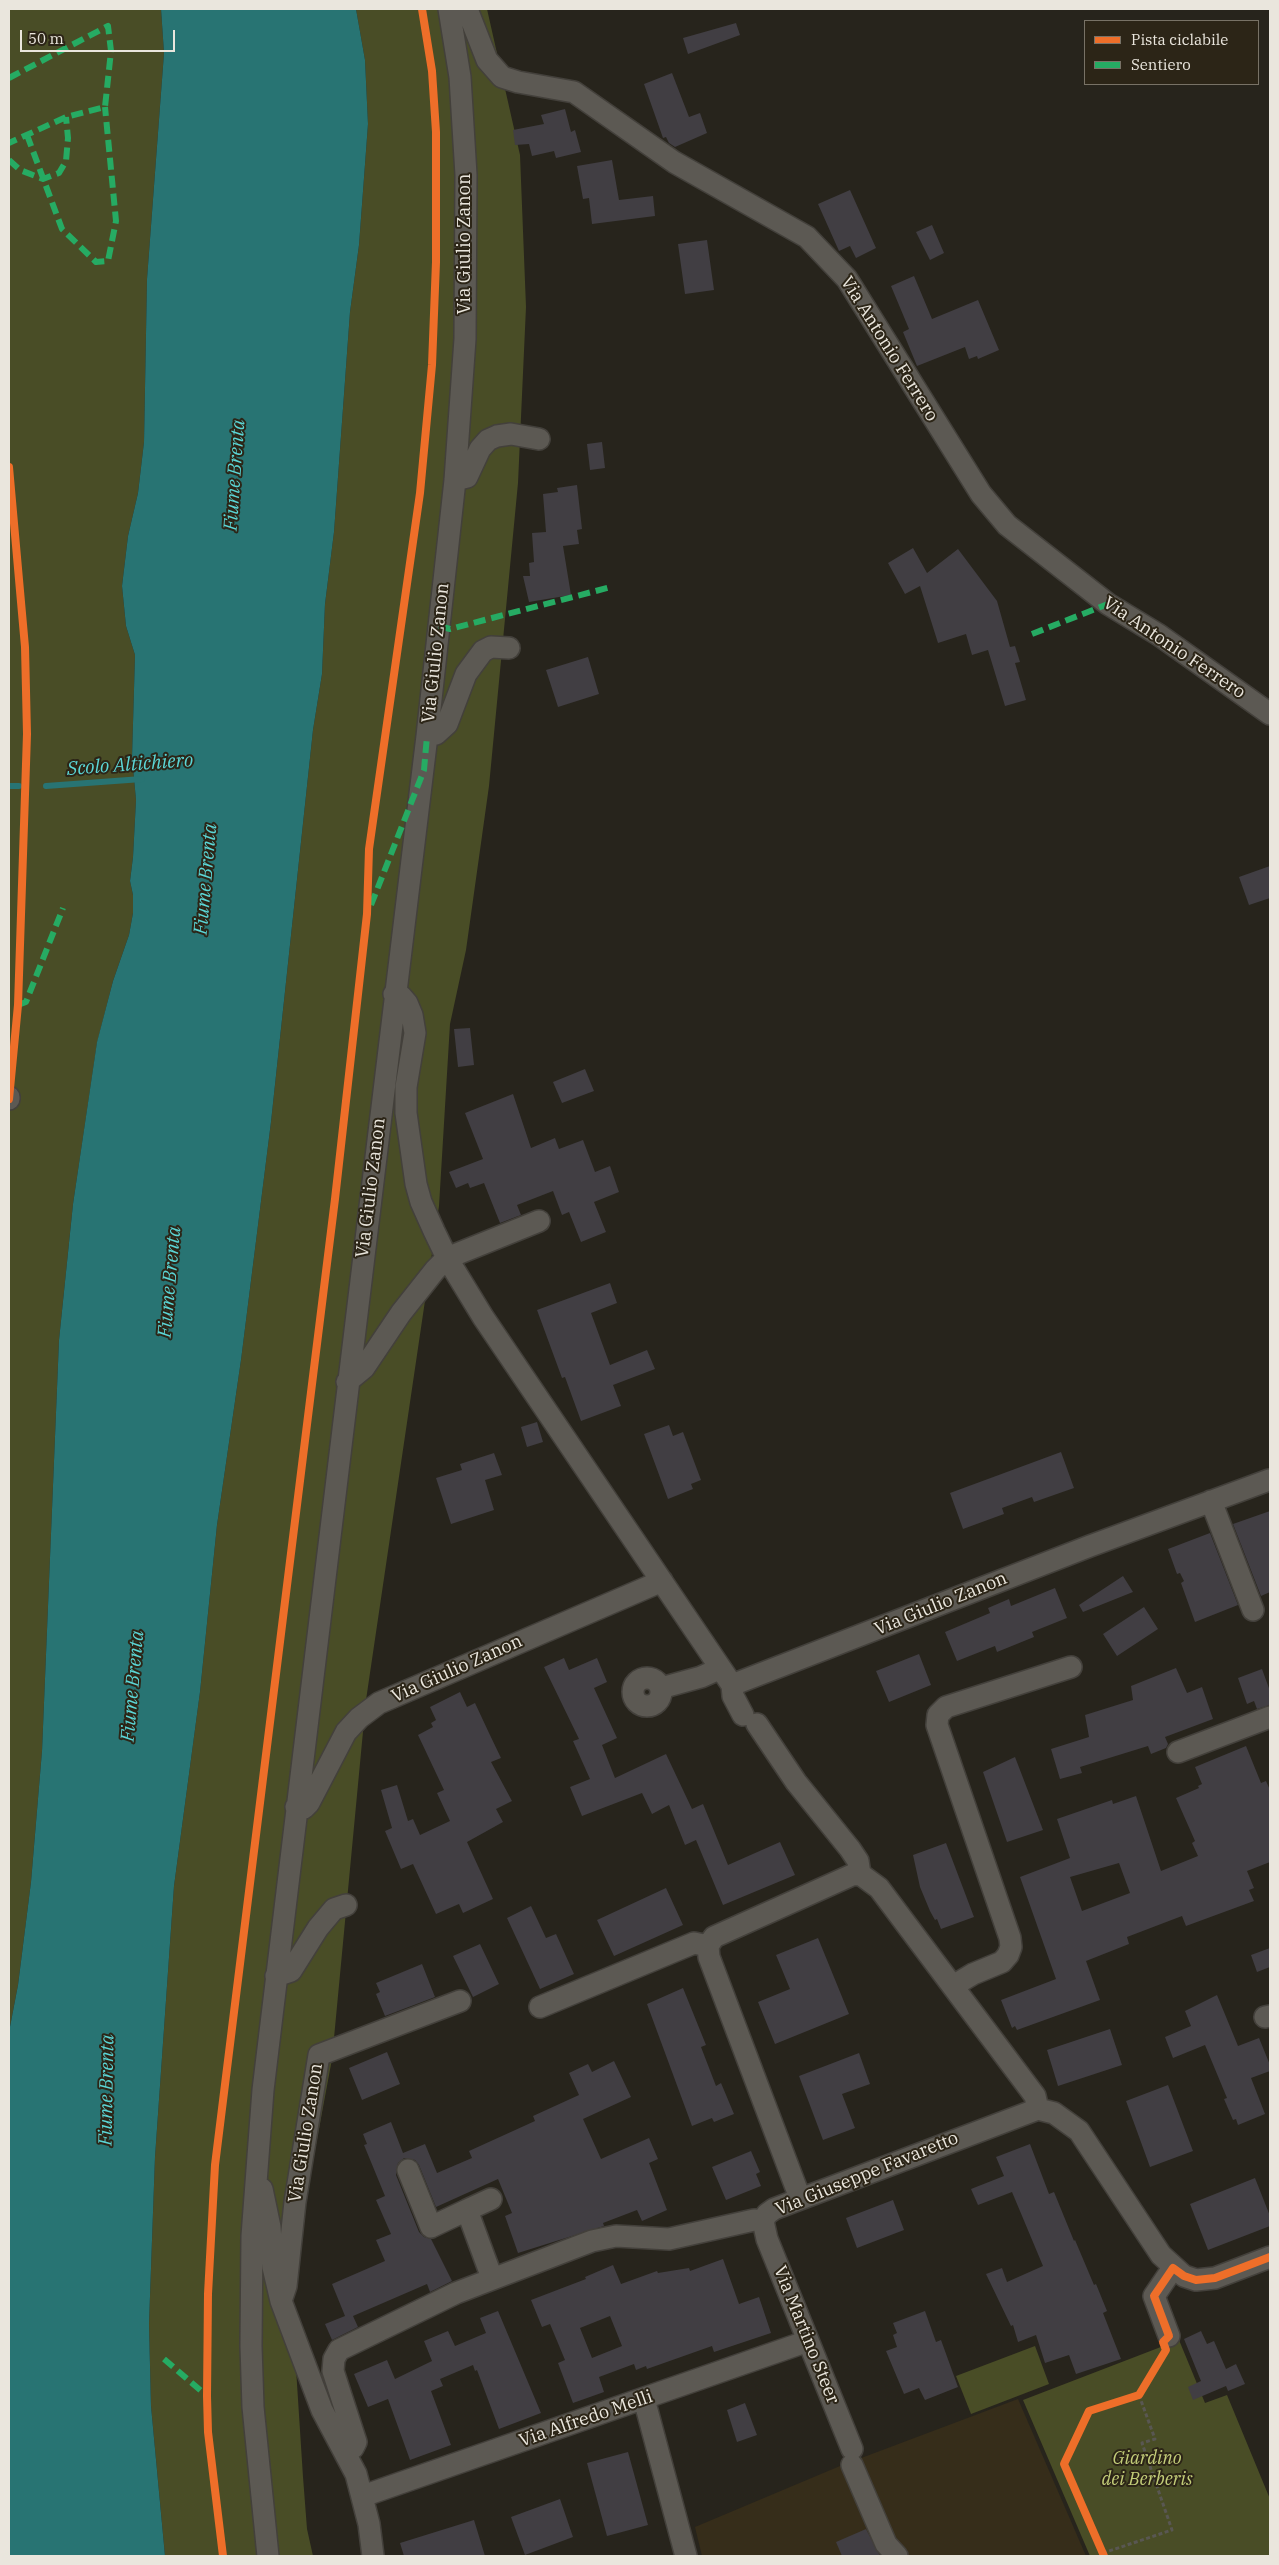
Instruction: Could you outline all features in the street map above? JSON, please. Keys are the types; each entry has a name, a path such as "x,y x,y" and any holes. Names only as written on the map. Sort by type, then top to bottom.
{"street":[{"name":"Via Giulio Zanon","path":"268,2556 254,2417 251,2346 252,2236 256,2185 276,1976 394,994 427,736 455,480 465,339 466,175 460,77 448,9"},
{"name":"Via Antonio Ferrero","path":"467,9 487,60 502,77 518,82 574,92 674,162 807,237 848,279 981,494 1007,526 1108,604 1159,635 1270,714"},
{"path":"455,480 467,477 480,449 488,440 497,436 511,434 539,438"},
{"name":"Via Giulio Zanon","path":"427,736 436,734 447,724 466,674 483,652 491,647 509,648"},
{"name":"Via Giulio Zanon","path":"394,994 401,996 407,1003 415,1033 406,1087 406,1113 416,1184 421,1202 447,1258 484,1317 719,1669 732,1685 1269,1480"},
{"path":"347,1382 364,1368 401,1313 435,1270 447,1258 539,1221"},
{"path":"1212,1501 1253,1610"},
{"name":"Via Giulio Zanon","path":"296,1807 304,1808 309,1803 346,1732 359,1718 379,1703 662,1581"},
{"path":"953,1986 973,1974 1002,1962 1008,1955 1011,1947 1010,1938 937,1725 938,1715 946,1707 1071,1668"},
{"path":"661,1688 701,1677 719,1669"},
{"path":"732,1685 733,1696 750,1720 858,1860 860,1874"},
{"path":"1178,1752 1270,1718"},
{"path":"800,2198 709,1957 708,1946 714,1937 852,1875 860,1874 879,1888 1035,2096 1038,2109 1054,2113 1079,2131 1161,2255 1173,2268 1184,2276 1196,2280 1215,2278 1270,2257"},
{"path":"276,1976 291,1971 318,1928 334,1909 346,1905"},
{"path":"540,2007 694,1943 708,1946"},
{"name":"Via Giulio Zanon","path":"281,2301 286,2286 295,2202 319,2055 460,2001"},
{"name":"Via Giuseppe Favaretto","path":"346,2452 353,2448 356,2442 334,2371 334,2359 339,2350 394,2321 492,2278 592,2241 616,2236 669,2239 754,2220 763,2221 774,2208 1038,2109"},
{"path":"408,2170 431,2227 491,2199"},
{"name":"Via Giulio Zanon","path":"256,2185 262,2189 265,2195 273,2267 281,2301 312,2385 346,2452 363,2496 373,2556"},
{"path":"468,2210 492,2278"},
{"name":"Via Martino Steer","path":"763,2221 767,2240 886,2544 898,2556"},
{"path":"1169,2336 1154,2296 1173,2268"},
{"name":"Via Alfredo Melli","path":"363,2496 808,2341"},
{"path":"644,2399 686,2556"}],"path":[{"path":"1139,2395 1155,2439 1142,2443 1172,2530 1104,2555 1064,2464 1089,2411 1139,2395 1166,2350 1163,2342 1169,2336"}],"shaded area":[{"path":"1018,2399 1086,2556 702,2556 695,2527 840,2466"}],"green space":[{"path":"9,9 161,9 164,53 147,279 144,442 138,493 128,536 122,586 126,626 135,655 132,757 136,800 130,881 133,895 133,913 129,935 113,981 97,1043 73,1204 59,1340 42,1751 31,1882 18,1985 9,2032"},
{"path":"356,9 487,9 520,155 526,307 518,483 489,786 466,950 450,1024 439,1206 366,1700 332,2059 302,2220 292,2306 307,2529 313,2556 165,2556 151,2406 149,2324 155,2157 174,1886 200,1692 217,1525 241,1360 271,1122 313,730 322,674 325,604 334,532 350,312 359,245 368,124 365,60"},
{"name":"Giardino dei Berberis","path":"1179,2340 1205,2403 1227,2395 1270,2499 1270,2556 1090,2556 1023,2400"},
{"path":"1035,2346 1049,2384 971,2414 956,2376"}],"water":[{"name":"Fiume Brenta","path":"161,9 356,9 365,60 368,124 359,245 350,312 334,532 325,604 322,674 313,730 271,1122 241,1360 217,1525 200,1692 174,1886 155,2157 149,2324 151,2406 165,2556 9,2556 9,2032 18,1985 31,1882 42,1751 59,1340 73,1204 97,1042 113,981 129,935 133,913 133,895 130,881 136,800 132,757 135,655 126,626 122,586 128,536 138,493 144,442 147,279 164,53"}],"building":[{"path":"736,23 740,35 688,54 683,38"},
{"path":"672,73 689,117 700,113 707,133 675,147 669,143 666,137 663,138 644,84"},
{"path":"565,109 571,132 575,130 581,152 556,158 554,151 532,156 529,144 515,145 513,130 544,124 541,115"},
{"path":"612,160 619,200 653,196 655,216 592,224 589,198 583,199 577,166"},
{"path":"850,190 876,248 856,258 850,246 839,251 818,204"},
{"path":"932,225 944,253 930,260 916,232"},
{"path":"707,240 714,290 685,294 678,244"},
{"path":"914,276 932,319 978,300 999,350 978,359 977,356 969,359 965,347 917,366 903,332 909,329 891,286"},
{"path":"602,442 605,468 590,470 587,444"},
{"path":"577,485 582,529 577,530 579,544 563,546 571,595 529,602 523,576 530,576 529,563 534,562 532,533 546,532 543,494 558,492 557,488"},
{"path":"913,548 927,573 958,549 997,601 1010,647 1015,646 1020,662 1015,663 1026,700 1005,706 988,650 972,655 966,634 938,643 920,586 905,594 888,563"},
{"path":"588,657 599,694 558,707 546,670"},
{"path":"1270,866 1270,898 1249,905 1239,877"},
{"path":"470,1028 474,1065 458,1067 454,1029"},
{"path":"585,1069 594,1091 562,1103 553,1082"},
{"path":"513,1094 531,1148 555,1138 559,1149 583,1140 595,1172 610,1166 619,1192 594,1202 606,1232 581,1242 569,1212 562,1215 553,1191 517,1205 521,1215 500,1223 484,1183 470,1188 468,1183 456,1188 449,1172 483,1159 465,1113"},
{"path":"610,1283 617,1303 591,1313 610,1365 647,1350 655,1369 613,1385 621,1406 581,1421 565,1377 562,1378 537,1310"},
{"path":"537,1422 543,1442 527,1447 521,1427"},
{"path":"669,1425 673,1436 683,1432 701,1480 691,1484 693,1489 668,1499 644,1434"},
{"path":"1061,1452 1074,1488 1034,1502 1032,1497 1002,1508 1004,1514 963,1529 950,1493"},
{"path":"494,1453 502,1475 485,1480 494,1510 451,1524 436,1478 462,1470 460,1464"},
{"path":"1270,1511 1270,1592 1261,1596 1233,1524"},
{"path":"1210,1533 1238,1605 1195,1622 1181,1583 1184,1581 1180,1573 1177,1574 1168,1549"},
{"path":"1123,1576 1133,1592 1083,1612 1079,1605"},
{"path":"1055,1588 1067,1618 1032,1632 1034,1637 997,1652 995,1646 957,1661 945,1632 990,1613 988,1608 1009,1599 1011,1606"},
{"path":"1144,1607 1158,1629 1117,1656 1103,1634"},
{"path":"919,1654 931,1685 889,1702 876,1671"},
{"path":"564,1658 569,1670 597,1658 607,1682 594,1688 617,1738 602,1745 615,1778 666,1754 692,1809 703,1804 728,1865 780,1842 795,1875 723,1905 696,1840 685,1845 669,1805 652,1814 642,1793 582,1816 570,1787 590,1779 573,1741 579,1739 544,1667"},
{"path":"1176,1668 1187,1693 1202,1687 1213,1719 1165,1737 1168,1744 1166,1748 1151,1754 1148,1746 1080,1767 1082,1773 1060,1779 1051,1749 1089,1737 1085,1715 1133,1700 1131,1686"},
{"path":"1262,1669 1270,1691 1270,1705 1257,1709 1254,1701 1247,1704 1238,1678"},
{"path":"460,1692 467,1707 475,1703 501,1758 491,1762 512,1801 496,1809 503,1822 467,1842 493,1899 463,1913 459,1904 436,1914 413,1864 401,1869 385,1831 392,1828 381,1790 397,1785 408,1821 413,1819 420,1835 450,1821 437,1793 444,1790 418,1735 433,1727 431,1723 436,1720 430,1707"},
{"path":"1246,1746 1261,1783 1266,1781 1270,1790 1270,1862 1247,1871 1254,1888 1249,1890 1254,1901 1186,1926 1182,1916 1127,1937 1129,1944 1086,1961 1100,2000 1017,2030 1015,2026 1012,2028 1001,2000 1056,1979 1020,1877 1070,1858 1057,1819 1112,1800 1113,1804 1136,1796 1161,1871 1198,1856 1192,1843 1195,1841 1176,1798 1199,1788 1198,1786 1202,1784 1195,1767","holes":["1119,1863 1130,1893 1082,1911 1070,1877"]},
{"path":"1015,1757 1043,1830 1007,1842 983,1772"},
{"path":"946,1843 974,1917 941,1929 937,1919 935,1920 930,1911 920,1887 913,1855"},
{"path":"666,1888 683,1925 614,1956 597,1920"},
{"path":"531,1906 546,1938 556,1934 574,1974 540,1989 507,1918"},
{"path":"818,1938 849,2014 775,2044 758,2002 790,1989 776,1955"},
{"path":"480,1944 499,1984 473,1997 453,1956"},
{"path":"1270,1948 1270,1967 1257,1972 1251,1955"},
{"path":"422,1964 435,1997 385,2016 376,1994 380,1992 376,1983"},
{"path":"683,1988 706,2045 701,2047 716,2086 721,2083 734,2114 714,2122 712,2118 692,2126 647,2004"},
{"path":"1217,1995 1238,2046 1259,2038 1270,2065 1270,2071 1251,2078 1265,2114 1238,2125 1236,2119 1233,2120 1224,2099 1227,2098 1205,2045 1173,2058 1165,2037 1191,2026 1185,2011"},
{"path":"1110,2029 1122,2065 1058,2086 1047,2050"},
{"path":"387,2052 400,2084 362,2100 349,2068"},
{"path":"859,2053 870,2084 842,2094 855,2128 823,2140 799,2076"},
{"path":"614,2061 631,2097 583,2119 601,2159 649,2138 658,2159 649,2163 667,2210 642,2221 637,2210 603,2223 604,2226 518,2253 505,2216 512,2213 498,2179 436,2207 419,2165 415,2160 404,2158 398,2163 396,2175 419,2232 424,2237 431,2239 452,2281 430,2292 427,2284 353,2316 358,2327 332,2340 325,2324 345,2316 332,2284 385,2261 376,2240 391,2234 376,2200 385,2196 364,2145 367,2144 363,2134 391,2122 403,2153 425,2144 437,2173 472,2158 469,2151 535,2121 533,2116 579,2095 569,2073 588,2064 592,2072"},
{"path":"1168,2085 1193,2151 1150,2167 1126,2101"},
{"path":"1030,2144 1049,2194 1054,2192 1094,2285 1096,2284 1107,2311 1103,2313 1121,2359 1076,2374 1069,2355 1045,2363 1036,2335 1018,2342 1013,2325 1011,2326 986,2274 1002,2268 1007,2282 1043,2266 1012,2192 978,2205 971,2189 1004,2176 996,2157"},
{"path":"751,2151 760,2172 756,2174 761,2186 726,2200 712,2167"},
{"path":"1255,2178 1270,2216 1270,2226 1208,2250 1190,2204"},
{"path":"893,2200 904,2230 857,2248 846,2218"},
{"path":"723,2259 739,2304 759,2297 771,2333 714,2352 712,2346 647,2369 646,2366 636,2370 634,2364 599,2377 604,2392 573,2403 558,2363 565,2360 550,2324 542,2327 531,2300 586,2279 585,2277 613,2265 621,2284 657,2271 658,2273 689,2268 690,2271","holes":["610,2316 622,2346 592,2358 580,2328"]},
{"path":"498,2311 541,2413 499,2429 477,2370 475,2371 473,2365 440,2379 443,2386 431,2391 451,2445 410,2460 388,2399 368,2407 354,2374 387,2360 395,2379 432,2361 424,2341 448,2331 455,2346 486,2333 480,2318"},
{"path":"925,2311 936,2342 941,2340 958,2387 925,2400 919,2388 904,2394 886,2351 897,2347 893,2335 897,2333 893,2323"},
{"path":"1201,2331 1207,2344 1214,2341 1226,2369 1236,2364 1245,2384 1228,2391 1226,2386 1193,2400 1188,2387 1201,2381 1184,2339"},
{"path":"745,2403 757,2435 737,2442 727,2410"},
{"path":"628,2452 648,2525 607,2536 587,2463"},
{"path":"560,2499 573,2537 525,2555 511,2517"},
{"path":"474,2520 485,2556 404,2556 400,2543"},
{"path":"866,2529 880,2556 842,2556 836,2542"}],"waterway":[{"name":"Scolo Altichiero","path":"46,786 142,779"},
{"name":"Scolo Altichiero","path":"9,786 19,786"}],"marked path":[{"path":"9,78 108,26 111,51 105,107 66,117 9,143"},
{"path":"27,135 62,229 96,262 108,261 116,221 105,107"},
{"path":"9,160 20,170 43,179 59,173 66,161 68,138 66,117"},
{"path":"439,626 450,629 611,587"},
{"path":"1032,634 1108,604"},
{"path":"371,905 424,770 427,736"},
{"path":"18,1005 26,1002 63,908"},
{"path":"164,2359 207,2396"}],"cycle path":[{"path":"223,2556 208,2432 207,2396 208,2294 215,2165 335,1199 367,914 369,849 420,493 432,365 436,262 436,132 432,71 422,9"},
{"path":"9,467 25,647 27,734 18,1005 9,1099"},
{"path":"1104,2556 1064,2464 1089,2411 1139,2395 1166,2350 1163,2342 1169,2336 1154,2296 1173,2268 1184,2276 1196,2280 1215,2278 1270,2257"}]}
